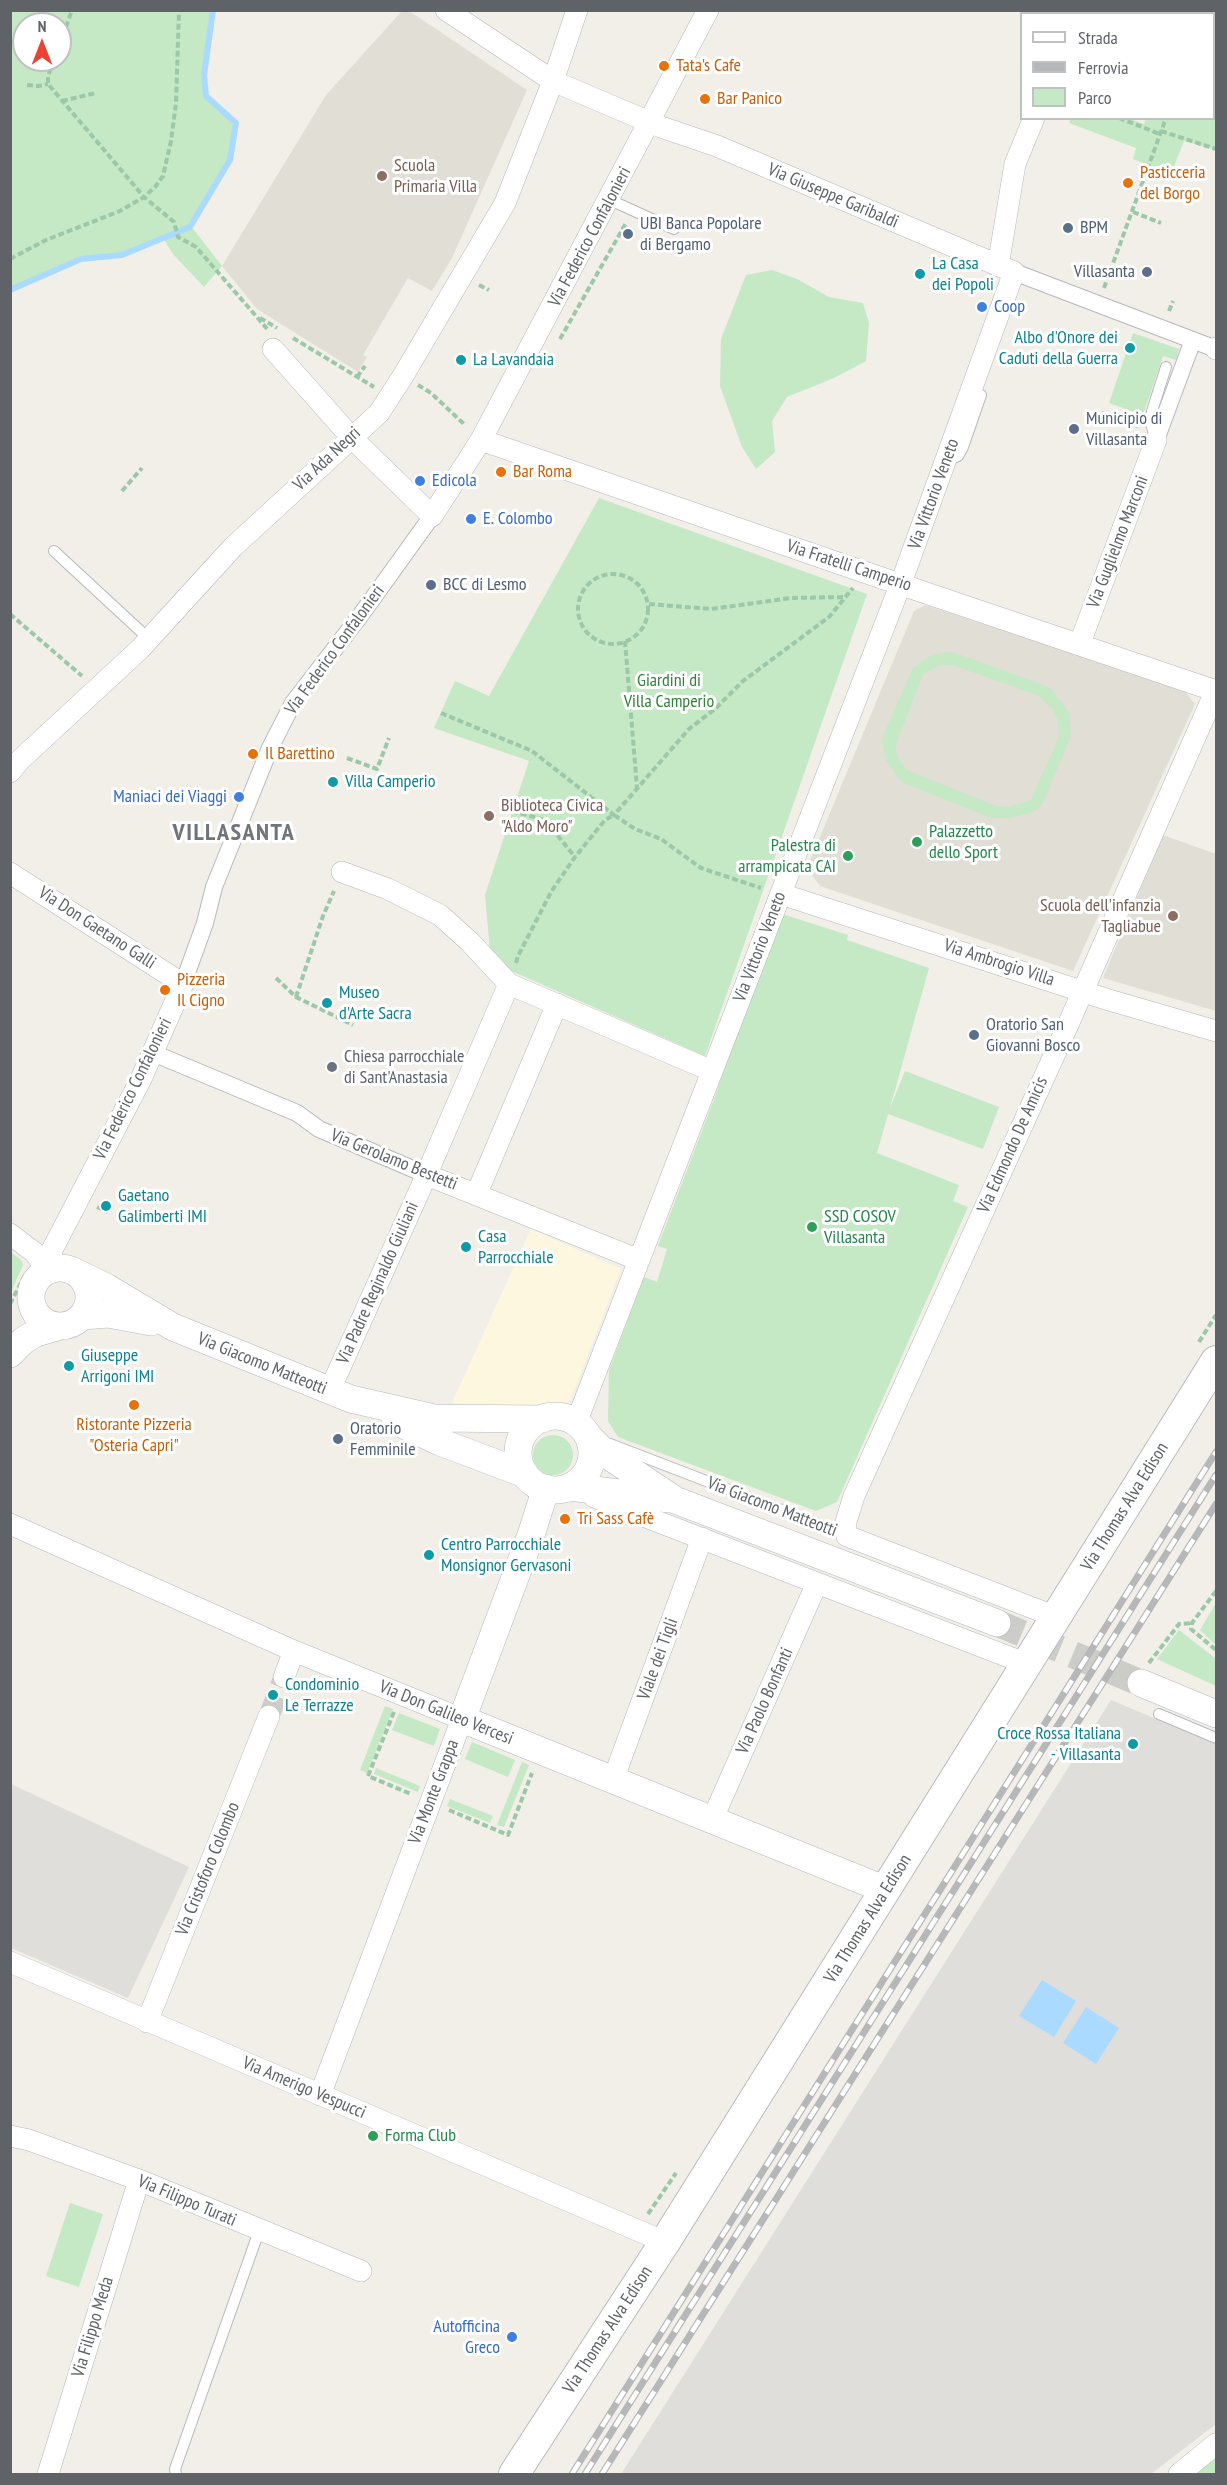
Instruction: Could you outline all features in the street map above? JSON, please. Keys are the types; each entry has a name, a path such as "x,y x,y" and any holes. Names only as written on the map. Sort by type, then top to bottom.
{"main road":[{"name":"Via Thomas Alva Edison","path":"514,2475 665,2242 1216,1361"}],"street":[{"name":"Via Giuseppe Garibaldi","path":"446,10 553,81 651,123 717,146 1006,269"},
{"name":"Via Ada Negri","path":"10,772 149,639 233,547 379,412 505,202 553,81 578,10"},
{"name":"Via Federico Confalonieri","path":"10,1335 45,1274 52,1250 153,1053 183,984 205,922 214,886 270,748 293,703 360,616 432,516 481,440 651,123 708,10"},
{"name":"Via Vittorio Veneto","path":"582,1429 639,1260 901,583 979,370 1006,269 1015,164 1033,120"},
{"path":"1006,269 1216,349"},
{"path":"1156,440 1193,340"},
{"path":"273,349 351,436 432,516"},
{"name":"Via Fratelli Camperio","path":"481,440 1216,690"},
{"name":"Via Guglielmo Marconi","path":"1080,643 1156,440"},
{"name":"Via Edmondo De Amicis","path":"847,1536 845,1525 854,1496 1216,690"},
{"path":"342,872 388,889 440,915 470,942 509,984 712,1071"},
{"name":"Via Don Gaetano Galli","path":"10,873 183,984"},
{"name":"Via Ambrogio Villa","path":"781,894 1109,1000 1216,1032"},
{"name":"Via Padre Reginaldo Giuliani","path":"340,1395 427,1174 509,984"},
{"path":"477,1193 557,1004"},
{"name":"Via Gerolamo Bestetti","path":"153,1053 297,1113 319,1129 639,1260"},
{"path":"10,1234 35,1253 45,1274"},
{"path":"45,1274 31,1300 35,1313 46,1323 71,1321"},
{"path":"10,1354 24,1340 36,1333 71,1321 88,1305 89,1292 82,1278 45,1274"},
{"name":"Via Giacomo Matteotti","path":"45,1274 106,1287 173,1327 340,1395 440,1442 702,1538 1027,1664"},
{"name":"Via Giacomo Matteotti","path":"71,1321 108,1314 173,1327"},
{"name":"Via Giacomo Matteotti","path":"340,1395 434,1418 542,1419"},
{"path":"559,1416 582,1429 592,1452 590,1467 581,1479 547,1483 519,1460 519,1444 528,1429 542,1419 559,1416"},
{"name":"Via Giacomo Matteotti","path":"582,1429 606,1454 675,1500 997,1623"},
{"name":"Via Giacomo Matteotti","path":"547,1483 675,1500"},
{"name":"Via Monte Grappa","path":"320,2095 526,1550 547,1483"},
{"name":"Via Don Galileo Vercesi","path":"10,1524 294,1651 886,1890"},
{"name":"Via Giacomo Matteotti","path":"847,1536 1056,1617"},
{"name":"Viale dei Tigli","path":"613,1780 702,1538"},
{"name":"Via Paolo Bonfanti","path":"712,1820 817,1583"},
{"path":"284,1677 294,1651"},
{"path":"1143,1675 1216,1714"},
{"name":"Via Cristoforo Colombo","path":"147,2022 268,1716"},
{"name":"Via Amerigo Vespucci","path":"10,1962 665,2242"},
{"name":"Via Filippo Turati","path":"10,2136 29,2140 139,2180 361,2271"},
{"name":"Via Filippo Meda","path":"48,2475 139,2180"},
{"path":"1179,2475 1216,2444"}],"lane":[{"path":"610,200 674,229"},
{"path":"1156,440 1151,424 1152,411 1166,367"},
{"path":"945,461 958,456 963,447 981,395"},
{"path":"54,550 149,639"},
{"name":"Via Giacomo Matteotti","path":"582,1429 847,1536"},
{"path":"1159,1714 1216,1738"},
{"path":"176,2475 175,2469 259,2231"}],"path":[{"path":"10,259 46,240 120,211 144,197 163,176 176,103 179,10"},
{"path":"50,72 48,84 62,101 144,197 174,222 178,237 196,247 254,314"},
{"path":"27,85 48,84"},
{"path":"62,101 96,93"},
{"path":"1125,120 1216,149"},
{"path":"1098,304 1165,120"},
{"path":"1133,212 1161,223"},
{"path":"560,340 629,217"},
{"path":"315,351 390,396"},
{"path":"357,377 365,366"},
{"path":"418,385 431,393 481,440"},
{"path":"1101,413 1141,427 1156,440"},
{"path":"122,490 142,468"},
{"path":"509,984 515,972 518,956 551,892 575,856 605,820 614,814 689,729 715,709 743,681 829,617 864,572"},
{"path":"603,574 624,575 640,586 649,604 646,624 632,639 624,641 613,644 594,638 581,623 578,603 586,585 603,574"},
{"path":"649,604 711,609 791,598 845,597"},
{"path":"10,614 96,689"},
{"path":"624,641 637,788"},
{"path":"441,712 532,751 635,829 661,839 700,868 781,894"},
{"path":"346,758 377,769 389,738"},
{"path":"512,811 545,820 575,856"},
{"path":"296,997 323,916 342,872"},
{"path":"276,978 296,997 353,1025"},
{"path":"10,1304 45,1274"},
{"path":"1216,1591 1192,1623 1191,1629 1216,1650"},
{"path":"1143,1675 1179,1624 1192,1623"}],"shaded area":[{"name":"Scuola Primaria Villa","path":"402,11 409,11 527,90 452,258 432,291 408,278 363,355 367,357 358,372 257,309 222,266 326,95"},
{"path":"925,605 1183,689 1195,704 1073,971 820,886 807,868 914,611"},
{"name":"Scuola dell'infanzia Tagliabue","path":"1163,835 1216,854 1216,1011 1103,978"},
{"path":"531,1229 621,1269 568,1406 551,1404 525,1408 476,1409 452,1403"},
{"path":"1111,1700 1216,1744 1216,2424 1151,2474 621,2474"},
{"path":"11,1784 189,1867 128,1998 11,1948"}],"green space":[{"path":"11,10 213,11 204,75 206,96 236,123 230,160 191,226 222,266 204,287 173,254 163,238 122,255 81,259 11,290"},
{"path":"1216,11 1216,150 1184,141 1171,174 1133,159 1136,148 1069,123 1070,120 1133,120 1144,124 1146,120 1215,120 1215,12 1170,12"},
{"path":"772,270 797,279 829,297 863,303 869,323 866,361 834,378 787,397 772,421 775,452 756,469 742,447 720,386 721,339 746,275"},
{"path":"1133,333 1179,349 1176,360 1163,356 1143,415 1109,403"},
{"name":"Giardini di Villa Camperio","path":"599,498 867,594 705,1056 491,962 485,895 529,761 434,728 455,681 489,696"},
{"path":"945,652 955,653 1047,686 1069,713 1071,736 1043,803 1033,812 1010,818 991,818 906,784 898,778 886,760 882,742 913,668 928,657","holes":["939,665 953,665 1039,696 1051,707 1058,719 1059,737 1031,800 1008,807 996,806 907,770 901,763 896,752 896,744 923,675"]},
{"name":"SSD COSOV Villasanta","path":"776,912 848,935 847,940 929,968 890,1108 905,1071 999,1107 983,1149 888,1114 877,1153 959,1185 953,1201 968,1207 837,1502 816,1511 618,1437 608,1421 609,1370 644,1277 657,1282 667,1249 658,1246 716,1094"},
{"path":"11,1252 22,1261 23,1265 11,1292"},
{"path":"553,1435 561,1436 567,1441 572,1447 572,1463 567,1469 561,1474 553,1475 545,1474 539,1469 534,1463 533,1455 534,1447 539,1441 545,1436"},
{"path":"1216,1603 1216,1645 1200,1630"},
{"path":"1179,1630 1216,1659 1216,1686 1157,1659"},
{"path":"385,1706 393,1709 367,1773 360,1770"},
{"path":"399,1713 440,1729 434,1746 392,1730"},
{"path":"472,1742 515,1760 508,1777 465,1759"},
{"path":"522,1762 529,1765 504,1827 497,1825"},
{"path":"376,1768 420,1786 418,1792 374,1774"},
{"path":"450,1799 493,1816 490,1823 447,1806"},
{"path":"70,2203 103,2214 79,2287 46,2276"},
{"path":"1216,2457 1216,2474 1194,2474"}],"water":[{"path":"1042,1980 1076,2001 1054,2037 1019,2016"},
{"path":"1086,2007 1119,2028 1096,2064 1063,2043"}],"waterway":[{"path":"10,290 81,259 122,255 190,227 230,160 236,123 206,96 204,75 213,10"}],"tunnel":[{"path":"997,1623 1141,1683"},
{"path":"269,1716 284,1677"}],"railway":[{"path":"572,2474 1216,1452"},
{"path":"585,2474 1216,1475"},
{"path":"602,2474 1216,1504"}],"place":[{"name":"Tata's Cafe","path":"664,66"},
{"name":"Bar Panico","path":"705,99"},
{"name":"Scuola Primaria Villa","path":"382,176"},
{"name":"Pasticceria del Borgo","path":"1128,183"},
{"name":"BPM","path":"1068,228"},
{"name":"UBI Banca Popolare di Bergamo","path":"628,234"},
{"name":"Villasanta","path":"1147,272"},
{"name":"La Casa dei Popoli","path":"920,274"},
{"name":"Coop","path":"982,307"},
{"name":"Albo d'Onore dei Caduti della Guerra","path":"1130,348"},
{"name":"La Lavandaia","path":"461,360"},
{"name":"Municipio di Villasanta","path":"1074,429"},
{"name":"Bar Roma","path":"501,472"},
{"name":"Edicola","path":"420,481"},
{"name":"E. Colombo","path":"471,519"},
{"name":"BCC di Lesmo","path":"431,585"},
{"name":"Il Barettino","path":"253,754"},
{"name":"Villa Camperio","path":"333,782"},
{"name":"Maniaci dei Viaggi","path":"239,797"},
{"name":"Biblioteca Civica \"Aldo Moro\"","path":"489,816"},
{"name":"Palazzetto dello Sport","path":"917,842"},
{"name":"Palestra di arrampicata CAI","path":"848,856"},
{"name":"Scuola dell'infanzia Tagliabue","path":"1173,916"},
{"name":"Pizzeria Il Cigno","path":"165,990"},
{"name":"Museo d'Arte Sacra","path":"327,1003"},
{"name":"Oratorio San Giovanni Bosco","path":"974,1035"},
{"name":"Chiesa parrocchiale di Sant'Anastasia","path":"332,1067"},
{"name":"Gaetano Galimberti IMI","path":"106,1206"},
{"name":"SSD COSOV Villasanta","path":"812,1227"},
{"name":"Casa Parrocchiale","path":"466,1247"},
{"name":"Giuseppe Arrigoni IMI","path":"69,1366"},
{"name":"Ristorante Pizzeria \"Osteria Capri\"","path":"134,1405"},
{"name":"Oratorio Femminile","path":"338,1439"},
{"name":"Tri Sass Cafè","path":"565,1519"},
{"name":"Centro Parrocchiale Monsignor Gervasoni","path":"429,1555"},
{"name":"Condominio Le Terrazze","path":"273,1695"},
{"name":"Croce Rossa Italiana - Villasanta","path":"1133,1744"},
{"name":"Forma Club","path":"373,2136"},
{"name":"Autofficina Greco","path":"512,2337"}],"district":[{"name":"VILLASANTA","path":"234,833"}]}
